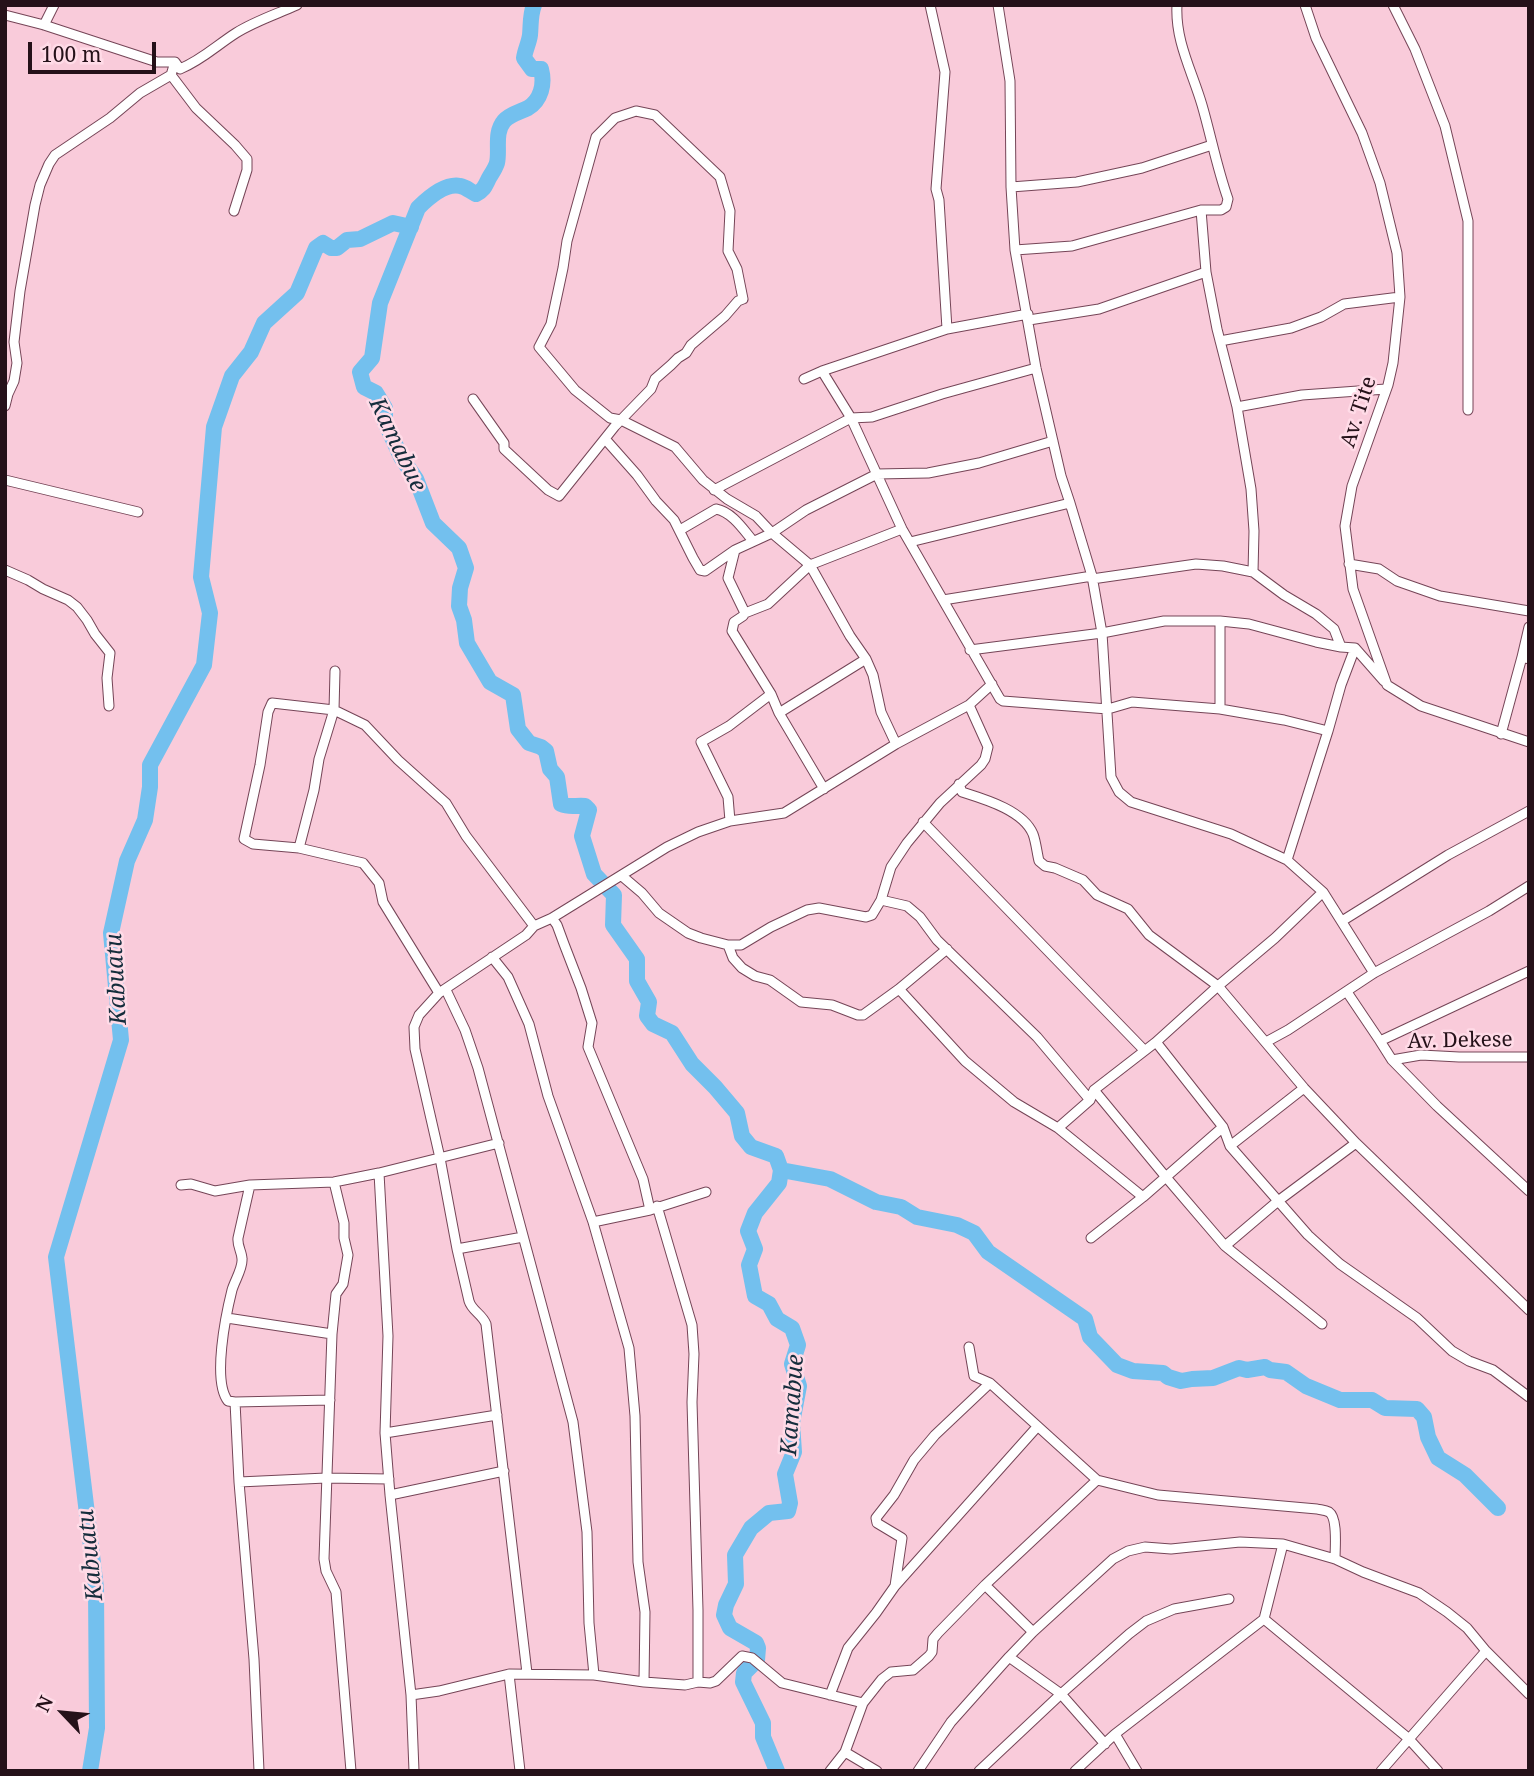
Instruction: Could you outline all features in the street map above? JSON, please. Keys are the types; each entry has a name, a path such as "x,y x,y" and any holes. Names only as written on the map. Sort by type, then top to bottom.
{"street":[{"path":"44,25 54,5"},
{"path":"175,62 180,69 192,64 245,28 297,5"},
{"path":"930,5 945,72 936,189 939,200 947,329"},
{"path":"998,5 1010,81 1011,187 1015,250 1036,368 1061,476 1092,577 1102,633 1111,777 1119,792 1131,802 1231,834 1287,860 1323,892 1374,973"},
{"path":"1015,250 1072,246 1200,210 1222,210 1226,207 1228,202 1202,102 1182,49 1177,5"},
{"name":"Av. Tite","path":"1305,5 1316,38 1362,133 1380,183 1397,253 1400,298 1393,363 1352,486 1345,526 1353,589 1387,685"},
{"path":"1393,5 1415,48 1445,126 1468,221 1468,410"},
{"path":"6,14 158,62 175,62"},
{"path":"5,406 17,363 14,342 35,205 49,164 55,155 170,75 175,62"},
{"path":"170,75 196,108 247,159 247,170 234,211"},
{"path":"473,398 504,443 504,449 548,491 558,496 621,421 651,389 655,379 743,299 737,269 728,251 730,211 720,177 655,115 636,111 615,118 596,137 567,241 551,324 539,346 575,390 610,418 621,421 675,447 702,480 756,516 810,565 866,659 873,675 881,712 895,744"},
{"path":"1011,187 1076,182 1142,168 1212,145"},
{"path":"1200,210 1206,272 1237,408 1251,489 1253,572"},
{"path":"804,379 947,329 1099,309 1206,272"},
{"path":"1220,341 1291,328 1321,317 1344,304 1400,298"},
{"path":"714,490 851,418 872,417 1036,368"},
{"path":"822,371 851,418 902,529 1000,699 1108,709 1132,702 1220,709 1284,720 1328,732"},
{"path":"1237,408 1302,395 1386,389"},
{"path":"606,440 674,520 702,571 735,550 772,533 806,510 877,474 928,472 979,463 1053,441"},
{"path":"5,481 138,512"},
{"path":"910,542 1070,503"},
{"path":"680,530 716,509 722,510 737,522 753,541"},
{"path":"824,789 732,631 734,622 745,612 768,604 810,565 902,529"},
{"path":"735,550 728,578 745,612"},
{"path":"943,600 1196,564 1223,566 1253,572 1316,614 1334,629 1341,647"},
{"path":"1349,564 1379,569 1398,581 1440,596 1529,611"},
{"path":"5,570 68,600 87,620 110,653 107,678 109,706"},
{"path":"970,650 1102,633 1164,621 1249,624 1316,642 1355,648 1387,685 1421,706 1529,742"},
{"path":"1220,621 1220,709"},
{"path":"1502,734 1525,658 1529,627"},
{"path":"1287,860 1355,648"},
{"path":"779,713 866,659"},
{"path":"299,848 319,759 334,710 335,671"},
{"path":"527,1673 486,1324 484,1318 471,1307 457,1249 415,1049 414,1027 419,1015 442,991 526,935 534,926 552,918 667,847 730,821 784,813 895,744 969,705 992,684"},
{"path":"730,821 728,797 701,742 729,726 771,694"},
{"path":"534,926 466,836 446,803 398,760 365,725 334,710 272,703 269,707 244,839 253,844 299,848 363,863 379,883 383,902 465,1030 499,1143 573,1422 587,1532 589,1623 594,1675"},
{"path":"622,876 642,893 659,913 688,933 728,945 741,945 772,927 819,908 860,916 872,915 881,900 891,867 906,843 959,784 981,765 988,753 988,747 969,705"},
{"path":"959,784 962,792 996,803 1026,824 1032,833 1041,864 1083,880 1097,895 1128,909 1149,935 1219,986 1304,1088 1356,1143 1529,1310"},
{"path":"1342,921 1448,855 1529,811"},
{"path":"923,822 1144,1050"},
{"path":"1266,1042 1374,973 1489,911 1529,886"},
{"path":"1058,1128 1092,1095 1275,938 1323,892"},
{"path":"881,900 907,906 920,917 937,940 1037,1037 1092,1095 1225,1246 1322,1324"},
{"path":"552,918 569,955 592,1023 588,1047 654,1208 692,1325 698,1682"},
{"path":"728,945 733,958 742,968 755,976 770,979 801,1002 832,1005 859,1015 863,1015 899,989 947,949"},
{"path":"492,957 508,977 529,1024 548,1096 593,1222 629,1348 635,1416 638,1562 645,1612 644,1682"},
{"path":"1380,1041 1529,971"},
{"path":"899,989 965,1061 1014,1102 1058,1128 1143,1197"},
{"path":"1347,992 1392,1060 1437,1106 1529,1191"},
{"path":"1156,1042 1223,1127 1230,1146 1307,1235 1340,1264 1417,1318 1452,1350 1469,1361 1493,1370 1529,1397"},
{"name":"Av. Dekese","path":"1392,1060 1421,1055 1529,1057"},
{"path":"1230,1146 1304,1088"},
{"path":"1091,1238 1223,1127"},
{"path":"181,1185 191,1184 215,1191 250,1185 334,1182 499,1143"},
{"path":"1225,1246 1278,1201 1356,1143"},
{"path":"379,1173 388,1336 386,1433 411,1695 414,1771"},
{"path":"334,1182 348,1255 343,1284 336,1294 332,1334 324,1559 326,1571 336,1592 351,1771"},
{"path":"250,1185 237,1244 243,1260 233,1288 220,1355 226,1398 235,1402 330,1400"},
{"path":"593,1222 654,1208 706,1192"},
{"path":"457,1249 523,1237"},
{"path":"227,1318 332,1334"},
{"path":"969,1347 974,1376 990,1383 1097,1480 1158,1495 1329,1512 1334,1517 1335,1559"},
{"path":"895,1586 902,1538 877,1523 876,1518 894,1495 914,1460 935,1435 990,1383"},
{"path":"235,1402 254,1659 258,1771"},
{"path":"386,1433 497,1415"},
{"path":"830,1695 848,1648 895,1586 1037,1427"},
{"path":"390,1495 504,1471"},
{"path":"239,1482 326,1478 389,1479"},
{"path":"830,1771 845,1752 863,1703 882,1679 891,1672 913,1670 929,1656 933,1639 985,1585 1097,1480"},
{"path":"918,1771 951,1722 1032,1632 1113,1559 1128,1551 1145,1547 1171,1549 1240,1542 1283,1544 1335,1559 1419,1593 1447,1612 1467,1628 1486,1651 1529,1693"},
{"path":"1075,1771 1115,1734 1264,1619 1283,1544"},
{"path":"985,1585 1032,1632"},
{"path":"979,1771 1061,1694 1146,1621 1174,1609 1229,1599"},
{"path":"1264,1619 1408,1738 1438,1771"},
{"path":"1381,1771 1486,1651"},
{"path":"411,1695 509,1674 527,1673 594,1675 685,1685 710,1683 716,1681 742,1656 746,1656 782,1683 863,1703"},
{"path":"1009,1657 1061,1694 1105,1744"},
{"path":"509,1674 520,1771"},
{"path":"1115,1734 1137,1771"},
{"path":"845,1752 877,1771"}],"waterway":[{"name":"Kamabue","path":"534,5 524,58 532,69 541,69 542,86 539,96 528,108 504,121 498,136 497,163 481,191 476,194 462,187 449,187 418,208 380,303 372,358 360,372 364,387 376,393 385,408 385,422 401,457 416,479 433,523 459,548 466,568 460,588 459,606 467,643 490,682 513,695 518,729 529,743 546,751 550,769 557,777 561,804 585,806 589,810 582,836 594,874 614,895 613,925 637,959 637,981 649,1002 647,1016 653,1024 672,1033 692,1064 737,1113 742,1136 751,1147 776,1156 781,1170 779,1183 755,1213 748,1231 755,1249 749,1265 755,1296 769,1304 777,1319 792,1328 798,1345 792,1364 799,1386 792,1423 794,1452 785,1474 790,1503 788,1511 769,1513 751,1528 735,1555 736,1584 724,1615 730,1628 756,1643 758,1648 757,1660 744,1673 743,1682 763,1723 763,1737 777,1771"},
{"name":"Kabuatu","path":"90,1771 97,1728 96,1588 56,1257 121,1040 111,933 127,861 145,820 150,765 204,665 210,613 201,577 214,427 232,376 251,352 264,323 297,293 316,248 323,243 337,248 347,240 360,239 393,223 411,227"},
{"path":"781,1170 830,1179 876,1202 901,1207 917,1217 957,1225 974,1233 988,1252 1085,1319 1090,1337 1117,1365 1133,1371 1163,1373 1181,1381 1213,1378 1239,1368 1247,1370 1265,1367 1286,1372 1306,1386 1340,1400 1372,1400 1385,1408 1417,1409 1424,1417 1428,1437 1438,1458 1465,1475 1498,1508"}]}
